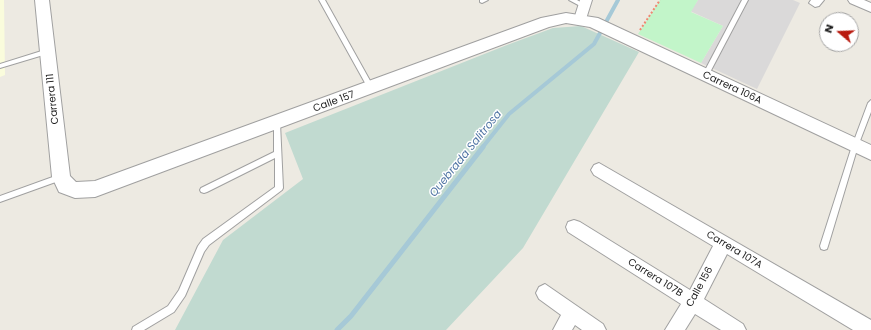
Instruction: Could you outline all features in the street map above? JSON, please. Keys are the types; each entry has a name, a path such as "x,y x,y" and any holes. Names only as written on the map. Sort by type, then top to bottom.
{"street":[{"name":"Carrera 111","path":"42,0 61,177"},
{"path":"854,0 871,8"},
{"name":"Calle 157","path":"61,177 66,186 75,190 95,189 277,123 546,22 586,12"},
{"name":"Carrera 106A","path":"586,12 626,38 871,153"},
{"name":"Carrera 107A","path":"598,170 870,330"},
{"name":"Carrera 107B","path":"574,227 737,330"},
{"name":"Calle 156","path":"674,330 693,302 724,243"},
{"path":"545,292 597,330"},
{"path":"562,330 573,312"}],"lane":[{"path":"322,0 371,88"},
{"path":"572,0 586,12"},
{"path":"705,76 746,0"},
{"path":"0,66 48,51"},
{"path":"824,246 855,146 871,103"},
{"path":"136,330 171,309 182,293 201,249 206,242 279,188 277,123"},
{"path":"204,190 278,153"},
{"path":"0,199 61,177"}],"path":[{"path":"626,38 660,0"}],"shaded area":[{"path":"0,0 4,0 5,75 0,77"},
{"path":"698,0 793,0 800,3 757,89 701,63 723,26 690,11"},
{"path":"581,26 639,52 523,248 446,330 175,330 223,240 303,179 285,133 553,28"}],"green space":[{"path":"660,0 698,0 691,12 723,26 701,63 638,34"}],"waterway":[{"name":"Quebrada Salitrosa","path":"482,148 509,114 594,44 618,0"},
{"name":"Quebrada Salitrosa","path":"337,330 351,316 483,147"}]}
